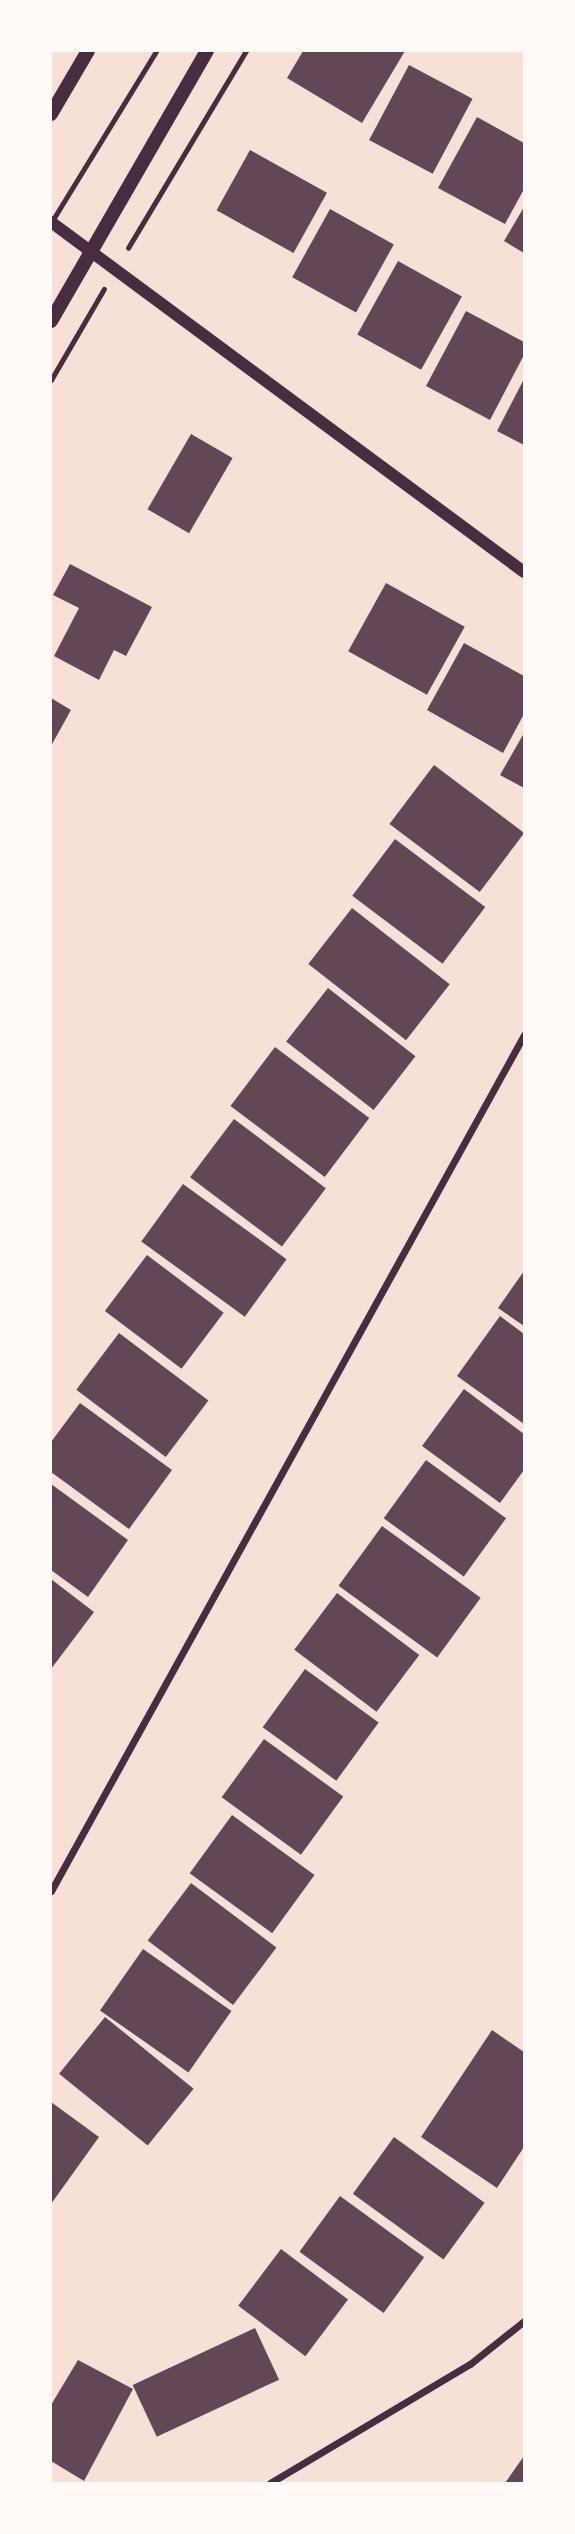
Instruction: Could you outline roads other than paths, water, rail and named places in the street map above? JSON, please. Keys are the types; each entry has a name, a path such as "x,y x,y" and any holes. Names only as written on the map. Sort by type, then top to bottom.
{"main road":[{"path":"51,114 88,51"},
{"path":"51,321 207,51"}],"street":[{"path":"51,223 524,572"},
{"path":"51,1891 524,1035"},
{"path":"270,2483 470,2364 524,2321"}],"lane":[{"path":"51,223 156,51"}]}
